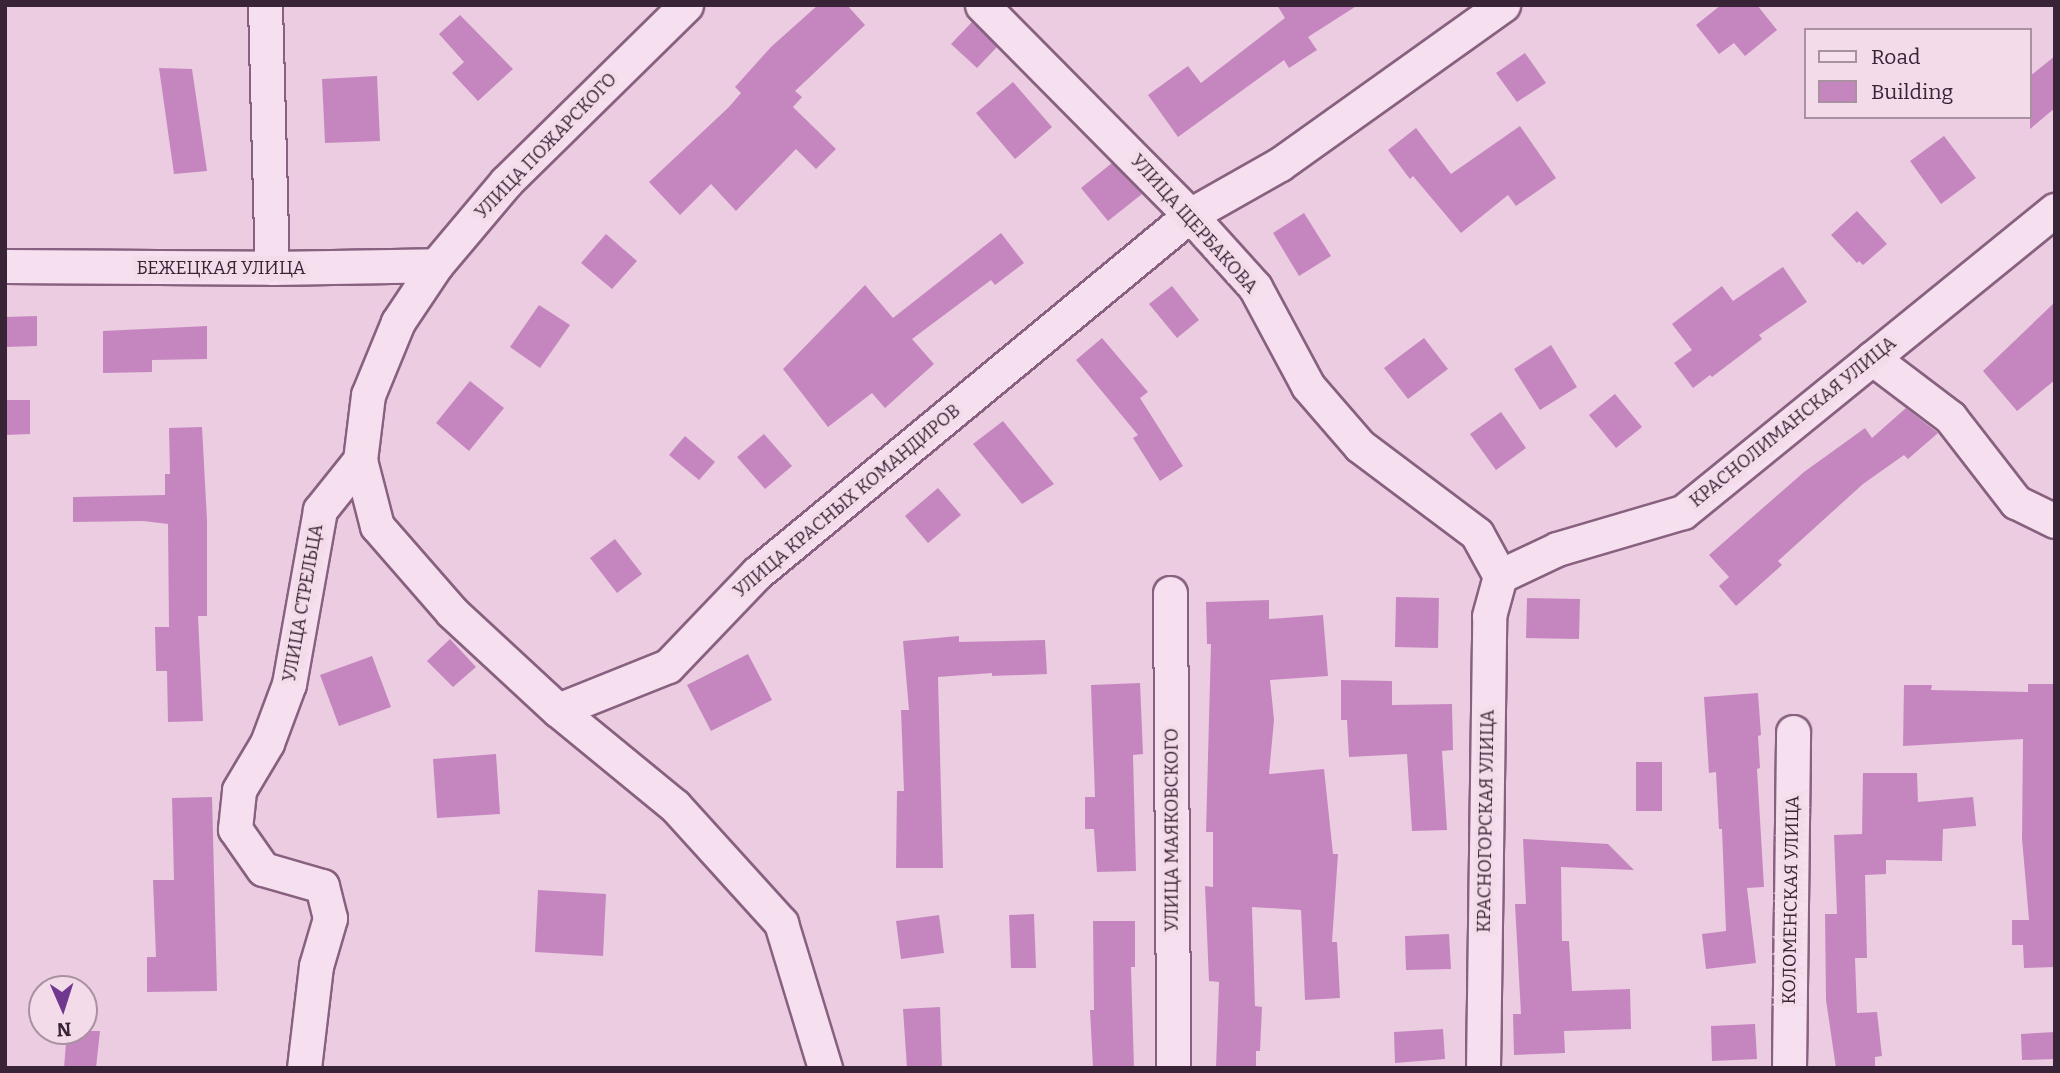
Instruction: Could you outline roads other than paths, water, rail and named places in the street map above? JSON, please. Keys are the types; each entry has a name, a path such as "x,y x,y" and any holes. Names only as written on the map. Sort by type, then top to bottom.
{"street":[{"path":"265,5 272,268"},
{"name":"УЛИЦА ПОЖАРСКОГО","path":"558,710 452,612 377,526 360,460 368,394 398,322 436,265 506,182 686,5"},
{"name":"УЛИЦА ЩЕРБАКОВА","path":"982,5 1190,215 1255,287 1308,386 1360,446 1477,534 1500,576"},
{"name":"УЛИЦА КРАСНЫХ КОМАНДИРОВ","path":"558,710 667,666 757,573 1190,215 1280,164 1503,5"},
{"name":"КРАСНОЛИМАНСКАЯ УЛИЦА","path":"1500,576 1557,549 1683,512 2055,210"},
{"name":"БЕЖЕЦКАЯ УЛИЦА","path":"5,266 272,268 436,265"},
{"path":"1872,358 1950,417 2016,502 2055,522"},
{"name":"УЛИЦА СТРЕЛЬЦА","path":"304,1068 316,966 330,918 322,886 263,869 236,829 239,790 268,743 289,684 320,510 360,460"},
{"name":"КРАСНОГОРСКАЯ УЛИЦА","path":"1483,1068 1489,616 1500,576"},
{"name":"УЛИЦА МАЯКОВСКОГО","path":"1170,593 1173,1068"},
{"path":"558,710 674,806 781,923 825,1068"},
{"name":"КОЛОМЕНСКАЯ УЛИЦА","path":"1789,1068 1793,732"}]}
